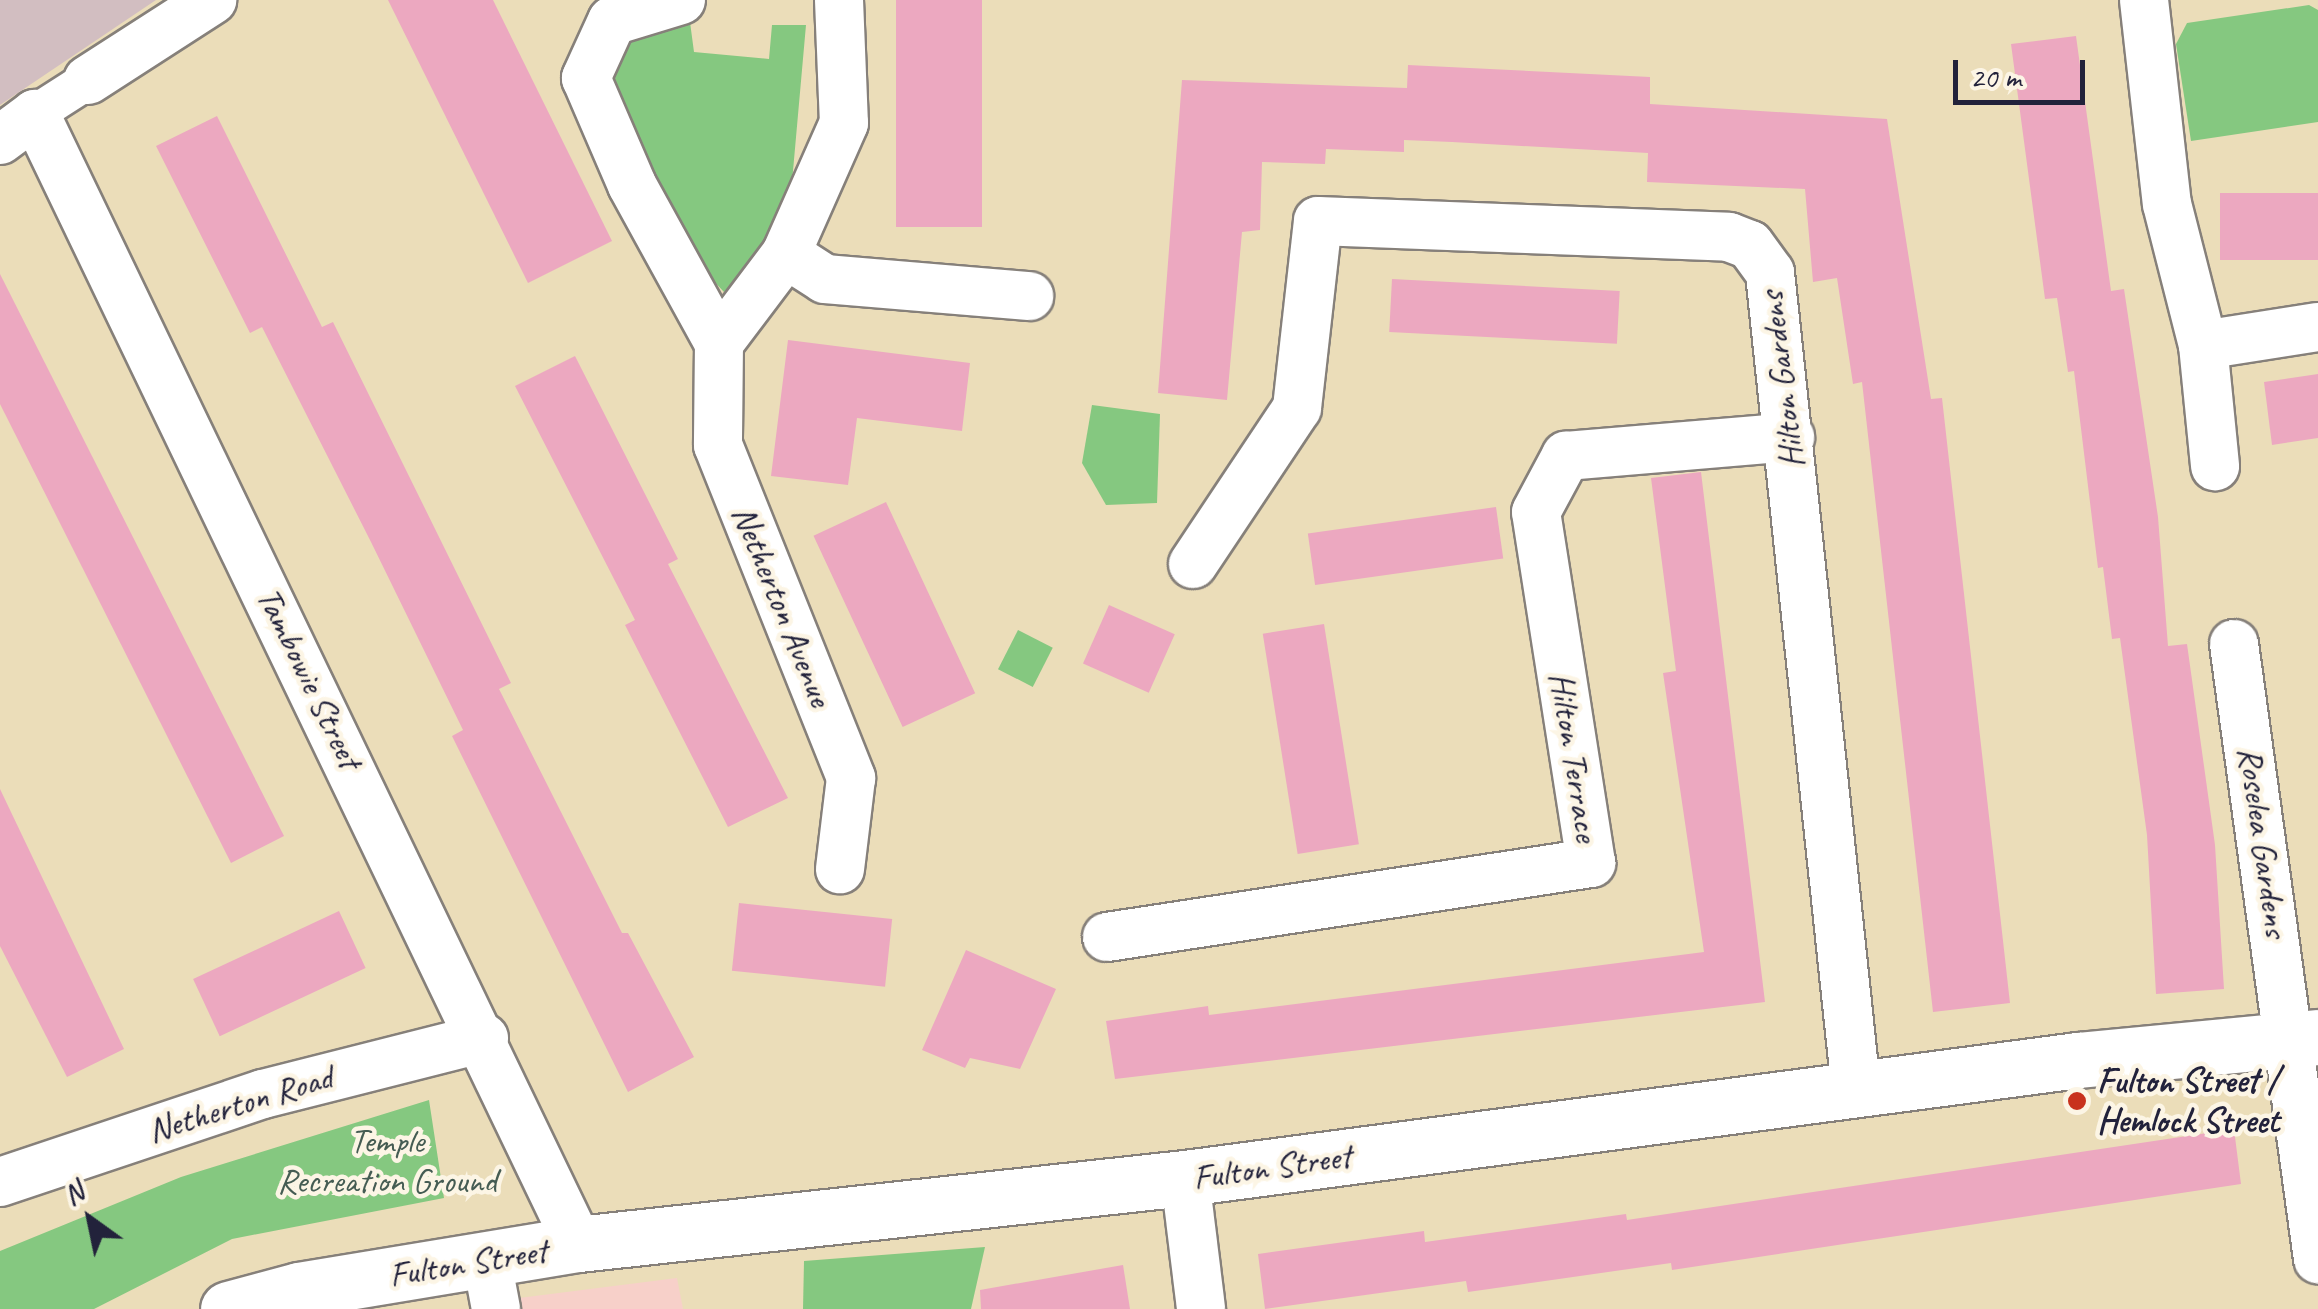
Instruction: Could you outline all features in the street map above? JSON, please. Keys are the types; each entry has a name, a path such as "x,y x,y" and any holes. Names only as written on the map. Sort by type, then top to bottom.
{"street":[{"path":"18,127 212,0"},
{"name":"Netherton Avenue","path":"681,0 612,21 586,78 632,185 719,342 718,446 850,778 840,869"},
{"path":"719,342 786,254 844,124 839,0"},
{"path":"2144,0 2167,204 2203,344 2215,466"},
{"name":"Tambowie Street","path":"18,127 484,1038 578,1244"},
{"name":"Hilton Gardens","path":"1193,564 1298,408 1318,221 1729,236 1750,244 1770,274 1856,1089"},
{"path":"786,254 825,279 1029,296"},
{"path":"2203,344 2318,327"},
{"name":"Hilton Terrace","path":"1107,937 1591,863 1536,512 1566,456 1790,437"},
{"name":"Roselea Gardens","path":"2234,644 2304,1039 2318,1258"},
{"name":"Netherton Road","path":"5,1165 484,1038"},
{"name":"Fulton Street","path":"228,1309 299,1290 491,1285 578,1244 1185,1178 1856,1089 2304,1039"},
{"path":"1185,1178 1201,1309"}],"shaded area":[{"path":"0,0 156,0 0,105"},
{"path":"677,1278 683,1309 521,1309 519,1298"}],"green space":[{"path":"2309,5 2318,10 2318,122 2191,141 2176,44 2187,23"},
{"path":"690,22 694,52 769,59 772,25 806,25 788,227 724,292 693,259 608,78 638,32"},
{"path":"1092,405 1160,414 1157,503 1106,505 1082,463"},
{"path":"1018,630 1053,648 1033,687 998,669"},
{"name":"Temple Recreation Ground","path":"429,1100 444,1198 232,1239 94,1309 0,1309 0,1251 181,1177"},
{"path":"985,1247 971,1309 803,1309 804,1261"}],"building":[{"path":"388,0 493,0 612,241 528,283"},
{"path":"896,0 982,0 982,227 896,227"},
{"path":"2076,36 2111,291 2124,289 2158,517 2168,646 2187,644 2215,845 2224,989 2156,994 2147,835 2120,638 2112,639 2103,567 2098,568 2074,371 2068,372 2057,298 2045,299 2011,44"},
{"path":"1408,65 1650,77 1650,104 1887,119 1931,399 1942,398 2010,1003 1933,1012 1862,382 1853,384 1837,278 1813,282 1805,189 1647,182 1648,153 1452,142 1404,140 1404,152 1326,149 1325,164 1262,162 1260,230 1242,232 1227,400 1158,393 1182,80 1407,88"},
{"path":"217,116 322,327 333,322 511,683 499,689 622,933 628,933 694,1057 628,1092 452,736 463,730 371,542 262,327 250,333 156,146"},
{"path":"2220,193 2318,193 2318,260 2220,260"},
{"path":"0,274 284,836 231,863 0,404"},
{"path":"1392,279 1620,291 1617,344 1389,332"},
{"path":"788,340 970,363 962,431 857,418 848,485 771,476"},
{"path":"575,356 678,559 668,564 788,798 728,827 625,625 635,620 515,386"},
{"path":"2318,374 2318,438 2272,445 2264,382"},
{"path":"1701,472 1765,1002 1115,1079 1106,1021 1208,1006 1209,1015 1704,952 1663,673 1676,671 1651,478"},
{"path":"886,502 975,693 903,727 813,536"},
{"path":"1496,507 1503,558 1315,585 1308,533"},
{"path":"1109,605 1175,634 1149,693 1083,663"},
{"path":"1324,624 1359,844 1298,854 1263,634"},
{"path":"0,789 124,1049 67,1077 0,946"},
{"path":"739,903 892,919 885,987 732,971"},
{"path":"339,911 366,968 220,1036 193,979"},
{"path":"966,950 1056,989 1020,1069 970,1058 965,1068 922,1050"},
{"path":"2234,1129 2241,1184 1672,1270 1671,1263 1468,1292 1466,1281 1265,1309 1258,1254 1424,1231 1425,1242 1626,1214 1627,1220"},
{"path":"1123,1265 1130,1309 981,1309 980,1290"}],"place":[{"name":"Fulton Street / Hemlock Street","path":"2077,1101"}]}
